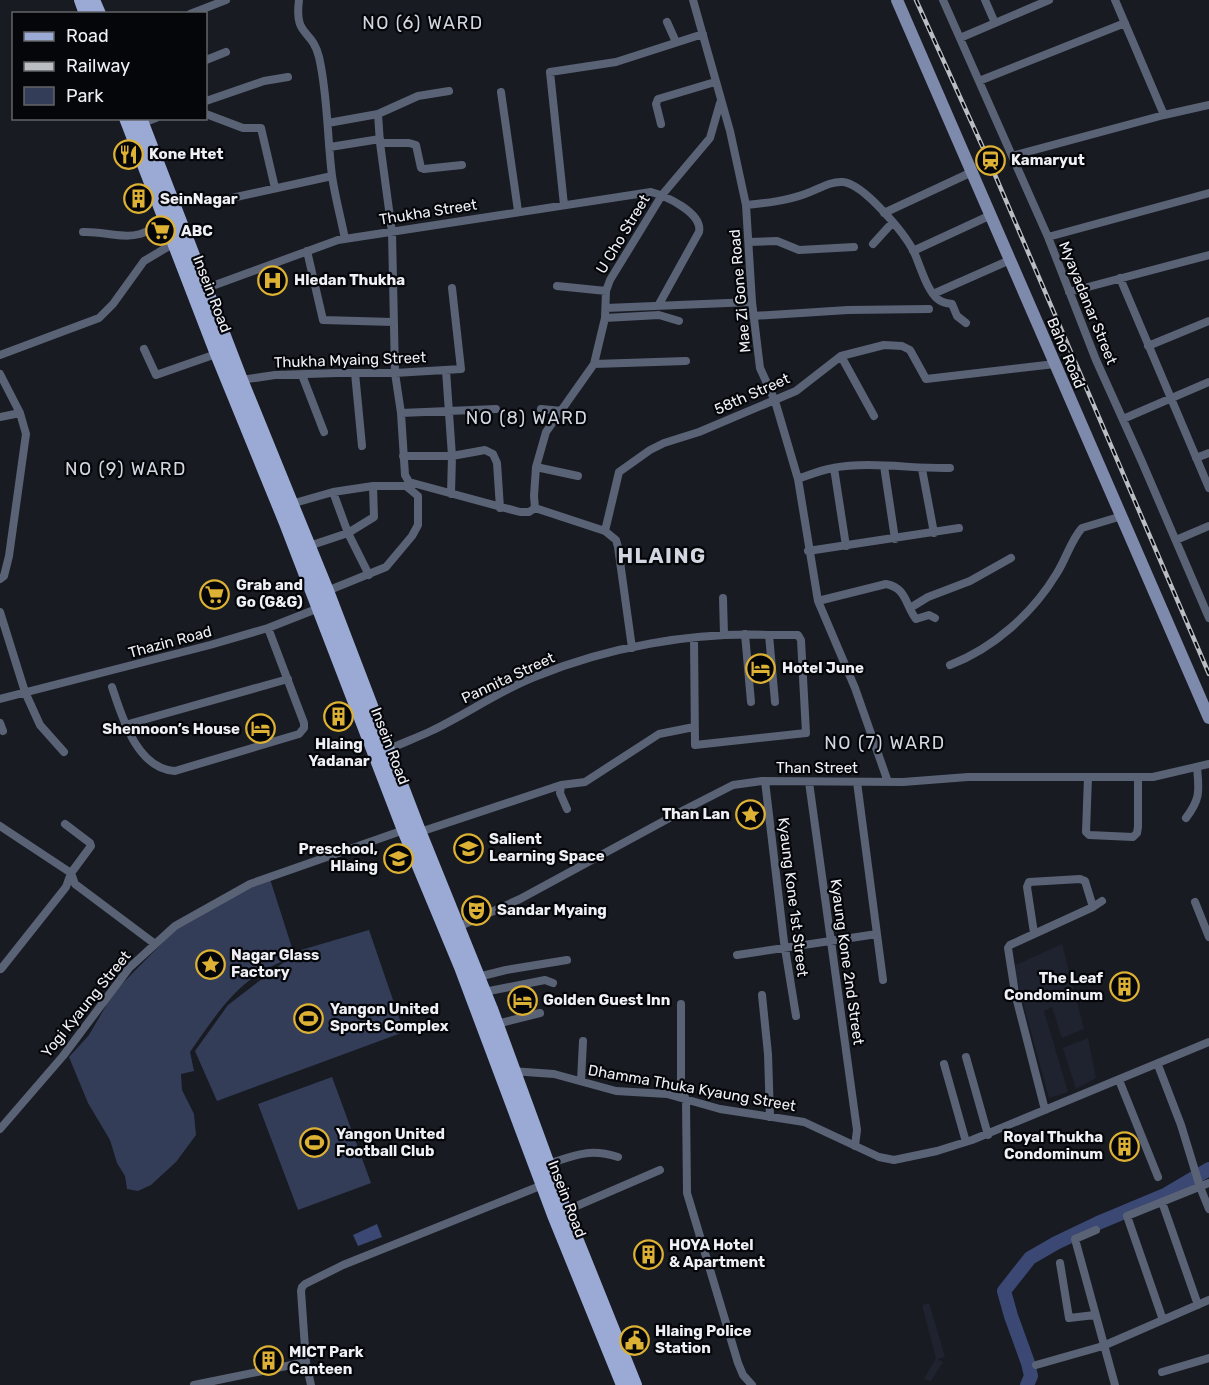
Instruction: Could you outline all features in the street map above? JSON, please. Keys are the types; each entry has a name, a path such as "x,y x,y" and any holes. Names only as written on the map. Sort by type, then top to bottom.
{"main road":[{"name":"Baho Road","path":"897,0 1209,718"},
{"name":"Insein Road","path":"135,122 166,222 180,240"},
{"name":"Insein Road","path":"135,122 382,752 477,984 485,1012 609,1337 635,1385"},
{"name":"Insein Road","path":"223,351 241,380 327,591 325,607"},
{"name":"Insein Road","path":"485,1012 497,1024 508,1072"},
{"name":"Insein Road","path":"535,1144 548,1164 549,1183 565,1211 609,1337 622,1385"}],"street":[{"path":"195,12 226,0"},
{"path":"299,0 300,30 314,42 319,57 332,176 345,239"},
{"name":"Mae Zi Gone Road","path":"693,0 730,131 746,205 753,316 760,368 775,401 798,479 808,551 818,600 855,688 888,782"},
{"name":"Myayadanar Street","path":"943,0 1048,237 1096,360 1208,617"},
{"path":"985,0 995,23"},
{"path":"960,38 1036,3 1049,0"},
{"path":"1115,0 1164,115"},
{"path":"667,22 676,42"},
{"path":"979,81 1125,23"},
{"path":"564,205 550,72 616,62 703,34"},
{"path":"207,60 225,52"},
{"path":"207,101 264,81 288,77"},
{"path":"661,124 656,104 658,99 715,82"},
{"path":"328,123 378,114 418,96 449,91"},
{"path":"501,92 518,211"},
{"name":"U Cho Street","path":"535,508 536,467 546,432 594,364 605,318 606,291 610,280 662,195 710,138 720,102"},
{"path":"1012,156 1209,105"},
{"path":"207,114 243,128 261,128 275,188"},
{"path":"378,114 393,232 395,373 401,414 405,475 409,482 500,508 520,512 529,512 535,508 606,531 616,540 618,547 632,648"},
{"path":"710,138 730,131"},
{"path":"330,147 380,141 409,143 416,145 421,168 462,165"},
{"path":"884,213 972,172"},
{"path":"227,199 332,176"},
{"path":"746,205 779,201 835,182 847,183 874,202 893,222 913,251 933,294 942,302 952,304 957,316 966,323"},
{"name":"Thukha Street","path":"199,290 345,239 651,192 662,195"},
{"path":"1048,237 1209,193"},
{"path":"658,306 700,227 696,217 662,195"},
{"path":"913,251 991,216"},
{"path":"83,232 122,236 140,234 166,222"},
{"path":"873,244 893,222"},
{"path":"0,355 99,318 113,304 144,261 180,240"},
{"path":"749,242 777,241 799,250 854,247"},
{"path":"307,251 323,320 393,322"},
{"path":"1069,292 1209,255"},
{"path":"933,294 1010,260"},
{"path":"1120,278 1209,488"},
{"path":"557,286 606,291"},
{"name":"Thukha Myaing Street","path":"241,380 275,375 395,373 461,369 452,288"},
{"path":"606,308 752,302"},
{"path":"753,316 848,310 929,309"},
{"path":"605,318 659,315 679,321"},
{"path":"1148,346 1209,321"},
{"name":"58th Street","path":"606,531 619,472 664,443 699,432 775,401 804,385 841,356 884,345 902,346 910,350 922,376 926,379 1055,364"},
{"path":"144,349 156,375 223,351"},
{"path":"841,356 874,416"},
{"path":"594,364 686,362"},
{"path":"446,370 452,456 451,494"},
{"path":"355,373 362,446"},
{"path":"0,374 20,413 26,434 9,556 4,576 0,579"},
{"path":"302,375 324,432"},
{"path":"1122,418 1209,382"},
{"path":"401,414 496,409"},
{"path":"541,409 562,411"},
{"path":"0,417 20,413"},
{"path":"403,456 452,456 485,450 493,454 497,463 500,508"},
{"path":"1196,458 1209,453"},
{"path":"798,479 834,468 884,466 922,469 950,468"},
{"path":"884,466 895,539"},
{"path":"536,467 578,477"},
{"path":"834,468 846,546"},
{"path":"922,469 934,533"},
{"path":"291,504 333,492 373,486 406,486 418,495 418,525 412,536 386,567 327,591"},
{"path":"309,546 348,533 374,517 373,486"},
{"path":"333,492 348,533 369,575"},
{"path":"950,665 996,639 1026,614 1055,576 1082,528 1122,516"},
{"path":"1176,540 1209,526"},
{"path":"808,551 959,528"},
{"path":"910,608 928,597 970,581 1011,558"},
{"path":"818,600 886,584 895,586 901,591 916,619 929,615 935,618"},
{"path":"723,598 724,635"},
{"name":"Thazin Road","path":"0,699 210,645 268,628 325,607"},
{"path":"0,612 25,692 40,725 64,752"},
{"path":"112,687 125,726 137,746 149,759 162,768 175,771 299,734 304,728 304,723 268,628"},
{"path":"745,634 751,702"},
{"name":"Pannita Street","path":"382,752 430,732 535,676 586,657 724,635 798,635 800,637 807,733 696,746 694,727"},
{"path":"769,635 774,702"},
{"path":"694,638 694,727"},
{"path":"125,726 288,679"},
{"name":"Yogi Kyaung Street","path":"0,1129 63,1056 129,968 175,926 250,884 414,829 561,785 585,782 659,734 694,727"},
{"name":"Than Street","path":"453,926 520,899 686,808 733,785 765,782 888,782 968,777 1153,777 1209,764"},
{"path":"1186,818 1200,795 1197,767"},
{"path":"1088,777 1086,832 1089,835 1133,837 1138,827 1138,777"},
{"name":"Kyaung Kone 1st Street","path":"765,782 785,949 796,1016"},
{"name":"Kyaung Kone 2nd Street","path":"809,782 856,1130 855,1146"},
{"path":"857,782 883,980"},
{"path":"561,785 560,793 567,809"},
{"path":"1,969 66,887 71,873 92,846 64,824"},
{"path":"0,826 71,873 75,884 155,944"},
{"path":"1034,933 1027,887 1029,882 1080,879 1085,881 1093,907"},
{"path":"1045,1110 1015,993 1008,952 1010,945 1102,901"},
{"path":"1195,902 1209,937"},
{"path":"736,954 785,949 877,934"},
{"path":"477,984 506,970 567,960"},
{"path":"477,984 545,980 553,983"},
{"path":"762,995 768,1054 770,1117"},
{"path":"681,1004 681,1086 686,1100 687,1193 738,1363 743,1375 752,1385"},
{"path":"497,1024 540,1012"},
{"path":"581,1081 583,1041"},
{"name":"Dhamma Thuka Kyaung Street","path":"508,1072 554,1074 616,1091 667,1094 720,1110 804,1122 879,1158 894,1160 937,1151 988,1135 1209,1042"},
{"path":"966,1057 988,1135"},
{"path":"944,1064 966,1142"},
{"path":"1158,1065 1209,1209"},
{"path":"1119,1080 1158,1177"},
{"path":"548,1164 588,1152 603,1152 618,1157"},
{"path":"565,1211 660,1170"},
{"path":"1163,1320 1127,1216 1162,1202 1198,1181 1209,1183"},
{"path":"311,1385 306,1362 301,1291 305,1284 343,1265 549,1183"},
{"path":"1162,1202 1198,1305"},
{"path":"1096,1230 1075,1239 1115,1385"},
{"path":"1060,1263 1069,1318 1095,1315"},
{"path":"1036,1365 1103,1346 1209,1300"},
{"path":"1162,1372 1209,1358"},
{"path":"194,1385 217,1383 306,1362"}],"shaded area":[{"path":"1062,944 1084,1029 1062,1038 1052,1007 1044,1011 1068,1092 1049,1098 1013,966"},
{"path":"1088,1038 1096,1078 1076,1089 1063,1048"},
{"path":"377,1224 382,1237 358,1246 353,1235"},
{"path":"929,1303 945,1357 937,1359 943,1362 931,1381 924,1379 936,1358 922,1305"}],"green space":[{"path":"270,879 294,954 369,930 404,1032 217,1101 195,1051 228,1005 288,959 271,967 231,997 190,1052 194,1071 181,1074 182,1090 194,1114 196,1135 176,1162 151,1185 138,1191 127,1189 125,1176 117,1163 110,1140 88,1103 69,1057 89,1035 114,992 176,929 225,900"},
{"name":"Yangon United Football Club","path":"332,1077 371,1183 298,1210 258,1104"}],"waterway":[{"path":"1027,1385 1031,1376 1028,1363 1004,1291 1030,1258 1098,1223 1165,1195 1209,1169"}],"railway":[{"path":"916,0 989,161 1209,674"}],"place":[{"name":"Kone Htet","path":"128,154"},
{"name":"Kamaryut","path":"990,160"},
{"name":"SeinNagar","path":"139,199"},
{"name":"ABC","path":"160,231"},
{"name":"Hledan Thukha","path":"273,280"},
{"name":"Grab and Go (G&G)","path":"215,594"},
{"name":"Hotel June","path":"761,668"},
{"name":"Hlaing Yadanar","path":"339,717"},
{"name":"Shennoon’s House","path":"261,729"},
{"name":"Than Lan","path":"751,814"},
{"name":"Salient Learning Space","path":"468,848"},
{"name":"Preschool, Hlaing","path":"399,858"},
{"name":"Sandar Myaing","path":"476,910"},
{"name":"Nagar Glass Factory","path":"210,964"},
{"name":"The Leaf Condominum","path":"1124,987"},
{"name":"Golden Guest Inn","path":"522,1000"},
{"name":"Yangon United Sports Complex","path":"309,1018"},
{"name":"Yangon United Football Club","path":"315,1143"},
{"name":"Royal Thukha Condominum","path":"1124,1146"},
{"name":"HOYA Hotel & Apartment","path":"648,1254"},
{"name":"Hlaing Police Station","path":"634,1340"},
{"name":"MICT Park Canteen","path":"268,1361"}],"district":[{"name":"NO (6) WARD","path":"423,23"},
{"name":"NO (8) WARD","path":"527,418"},
{"name":"NO (9) WARD","path":"126,469"},
{"name":"HLAING","path":"662,555"},
{"name":"NO (7) WARD","path":"885,743"}]}
